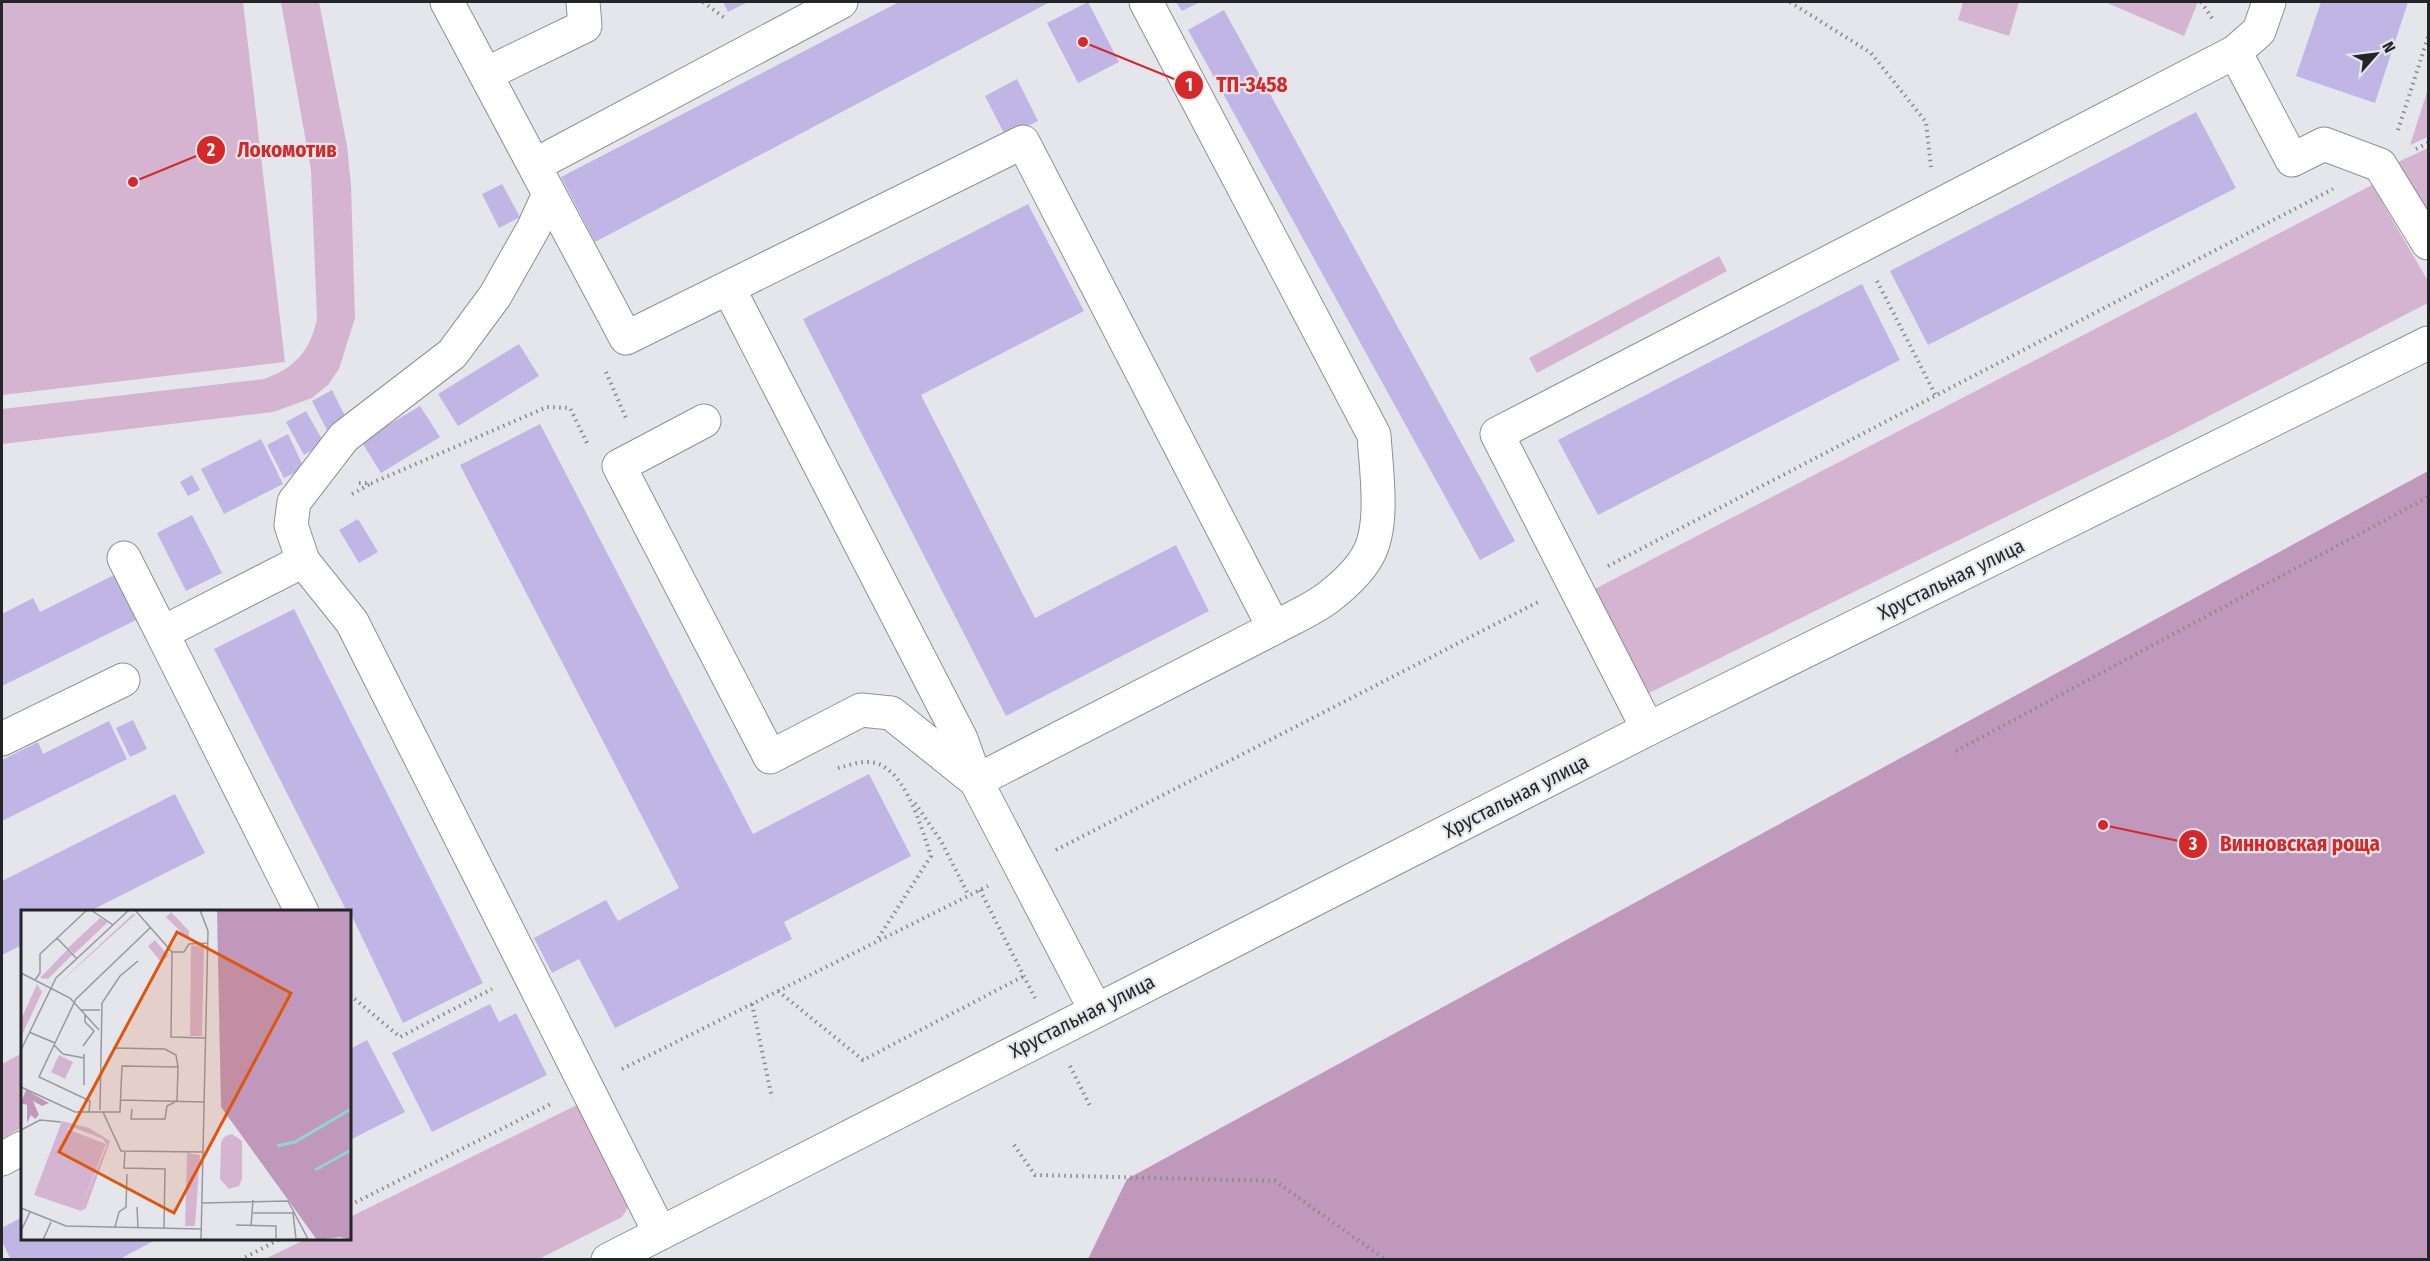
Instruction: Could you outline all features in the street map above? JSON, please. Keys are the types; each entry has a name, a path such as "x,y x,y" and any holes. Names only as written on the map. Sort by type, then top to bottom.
{"main road":[{"path":"447,2 626,339 1023,142 1274,628"},
{"path":"486,74 585,26 583,2"},
{"path":"550,157 841,2"},
{"path":"976,781 1274,628 1329,597 1354,574 1369,555 1376,532 1374,435 1146,2"},
{"path":"1648,729 1497,434 2235,52 2259,31 2269,2"},
{"path":"2235,52 2292,160 2324,144 2380,165 2428,243"},
{"path":"549,194 534,227 495,296 452,354 344,437 294,502 291,525 303,561 352,622 660,1233"},
{"path":"729,289 961,739 976,781 1095,1010"},
{"name":"Хрустальная улица","path":"608,1260 1648,729 2428,342"},
{"path":"704,422 619,466 770,757 861,710 871,711 891,714 976,781"},
{"path":"124,558 301,910"},
{"path":"162,633 303,561"},
{"path":"2,739 123,680"},
{"path":"2,1159 21,1149"}],"path":[{"path":"1790,2 1871,53 1926,122 1935,207"},
{"path":"351,1204 969,896 2380,165 2395,140 2428,37"},
{"path":"1859,246 1936,396"},
{"path":"328,459 350,480 372,483 547,407 570,408 591,451"},
{"path":"1956,751 2428,497"},
{"path":"829,770 867,761 887,768 942,842 969,896"},
{"path":"877,941 931,855 911,798"},
{"path":"980,890 1038,1004"},
{"path":"351,996 400,1037 527,971"},
{"path":"778,991 863,1060 1024,976"},
{"path":"752,1004 772,1098"},
{"path":"1069,1065 1090,1108"},
{"path":"1014,1145 1035,1175 1275,1181 1386,1260"},
{"path":"240,1260 280,1240"}],"shaded area":[{"path":"2,2 243,2 285,362 2,395"},
{"path":"281,2 319,2 347,146 351,185 355,318 339,369 328,385 312,398 273,412 2,444 2,409 264,379 293,364 300,357 310,340 317,319 311,170"},
{"path":"1963,2 2019,2 2009,36 1958,20"},
{"path":"2105,2 2198,2 2184,36"},
{"path":"2428,89 2428,137 2410,145"},
{"path":"2428,148 2428,213 2398,162"},
{"path":"2372,185 2428,281 2428,303 2172,435 1647,694 1593,590"},
{"path":"1719,256 1727,271 1537,373 1529,358"},
{"path":"2428,471 2428,1259 1088,1259 1127,1179"},
{"path":"21,1054 21,1128 2,1139 2,1064"},
{"path":"583,1102 630,1204 622,1217 539,1259 263,1260 304,1240 351,1240 351,1217"}],"building":[{"path":"723,2 748,2 728,12"},
{"path":"899,2 1050,2 595,242 561,177"},
{"path":"1088,2 1119,62 1078,83 1047,23"},
{"path":"1176,2 1200,2 1182,11"},
{"path":"2321,2 2408,2 2375,103 2296,76"},
{"path":"1224,10 1515,541 1480,560 1188,30"},
{"path":"1017,79 1038,121 1006,137 985,96"},
{"path":"2196,112 2236,188 1928,345 1890,271"},
{"path":"502,184 520,217 499,228 482,194"},
{"path":"1028,204 1084,311 921,395 1035,618 1176,545 1209,611 1006,716 803,319"},
{"path":"1862,284 1900,360 1598,515 1558,440"},
{"path":"519,344 539,376 458,426 438,394"},
{"path":"332,390 349,424 329,434 312,401"},
{"path":"420,406 440,437 381,473 361,441"},
{"path":"306,411 324,443 304,455 286,422"},
{"path":"540,424 753,834 869,774 911,856 784,922 792,939 615,1028 579,959 552,973 534,938 606,900 618,921 679,888 460,465"},
{"path":"288,434 304,468 284,478 267,445"},
{"path":"261,439 283,484 224,514 201,469"},
{"path":"192,475 200,490 188,496 180,482"},
{"path":"192,515 222,573 186,591 157,533"},
{"path":"358,519 378,552 359,563 339,530"},
{"path":"114,575 136,620 2,686 2,614 33,598 40,612"},
{"path":"294,609 483,983 403,1023 351,910 346,910 214,649"},
{"path":"133,720 147,749 130,757 116,728"},
{"path":"109,721 127,759 2,821 2,760 38,742 43,754"},
{"path":"175,794 205,853 92,910 21,910 21,946 2,955 2,881"},
{"path":"490,1004 499,1022 516,1013 547,1075 432,1132 392,1053"},
{"path":"367,1040 405,1112 351,1139 351,1048"},
{"path":"21,1218 21,1240 155,1240 118,1260 11,1260 2,1241 2,1228"}],"place":[{"name":"ТП-3458","path":"1083,42"},
{"name":"Локомотив","path":"133,182"},
{"name":"Винновская роща","path":"2103,825"}]}
